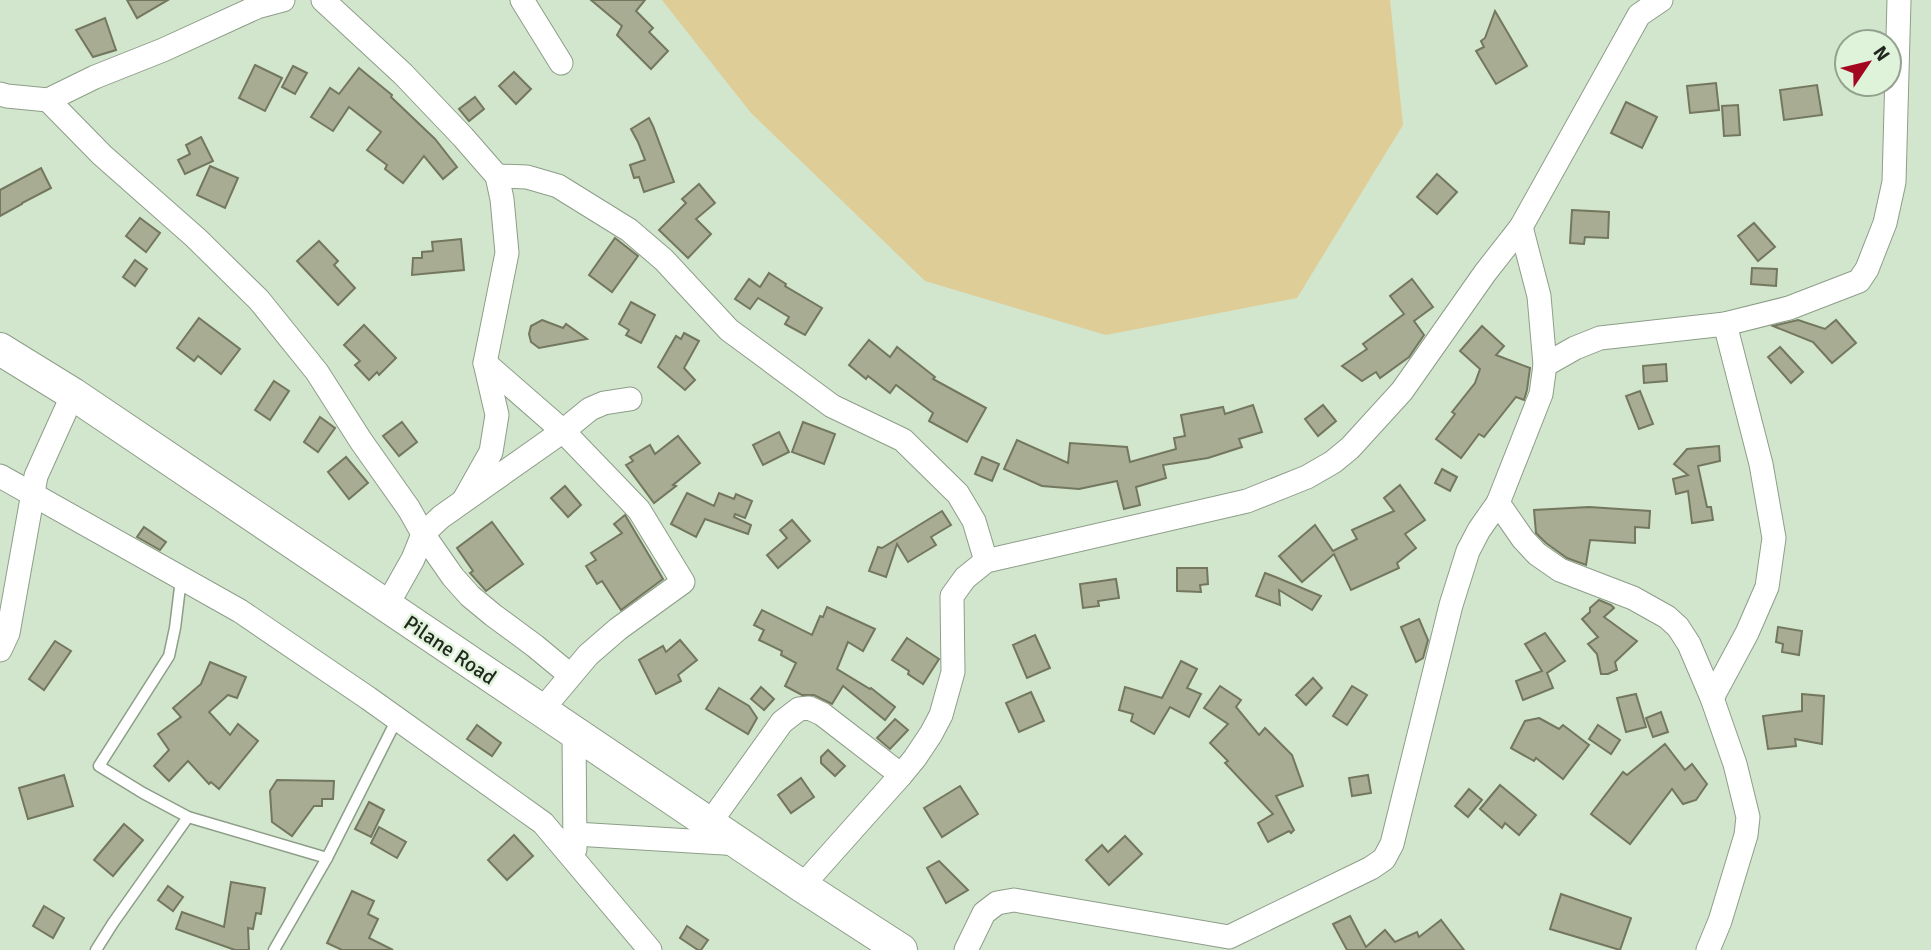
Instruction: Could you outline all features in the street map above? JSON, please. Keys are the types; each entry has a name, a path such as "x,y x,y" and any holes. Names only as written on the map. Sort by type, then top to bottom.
{"main road":[{"name":"Pilane Road","path":"0,349 73,394 802,887 901,950"}],"street":[{"path":"0,93 47,100 257,7 283,0"},
{"path":"323,0 403,74 497,176 507,253 485,363 497,415 491,452 464,500"},
{"path":"523,0 561,63"},
{"path":"802,887 901,775 931,734 944,704 953,672 952,596 965,578 986,562 1247,501 1307,477 1333,463 1402,391 1521,227 1640,8 1661,0"},
{"path":"1545,365 1600,338 1725,324 1789,308 1859,281 1867,269 1885,223 1894,182 1899,0"},
{"path":"47,100 102,155 196,238 259,300 317,372 453,577 470,596 570,675"},
{"path":"497,176 527,177 558,186 629,230 664,260 729,330 832,406 903,440 958,494 974,521 986,562"},
{"path":"966,950 984,914 997,903 1014,900 1228,944 1371,869 1384,859 1392,844 1451,605 1468,551 1498,503 1541,394 1545,365 1539,296 1521,227"},
{"path":"1712,698 1748,633 1767,587 1774,538 1761,464 1725,324"},
{"path":"485,363 564,431 639,510 683,582 618,629 588,655 541,711"},
{"path":"0,650 8,633 6,613 36,476 73,394"},
{"path":"386,607 413,559 423,534 441,517 564,431 590,409 604,403 630,399"},
{"path":"0,476 240,611 543,823 649,950"},
{"path":"1498,503 1537,555 1560,570 1633,598 1667,617 1689,643 1735,764 1748,817 1746,835 1720,921 1708,950"},
{"path":"709,824 782,722 799,709 809,708 822,714 901,775"},
{"path":"574,733 574,859"},
{"path":"576,834 740,844"}],"lane":[{"path":"181,579 169,656 99,766 188,817 327,858"},
{"path":"274,950 327,858 397,719"},
{"path":"96,950 188,817"}],"shaded area":[{"path":"662,0 1390,0 1403,125 1297,298 1106,335 925,281 751,113"}],"building":[{"path":"127,0 168,0 137,18"},
{"path":"591,0 645,0 636,11 653,28 649,32 668,51 651,69 617,35 622,26"},
{"path":"1495,11 1527,66 1496,84 1476,51 1484,47 1481,41 1485,38"},
{"path":"105,18 116,50 93,57 76,30"},
{"path":"255,65 282,78 265,111 239,98"},
{"path":"293,66 307,73 295,94 282,87"},
{"path":"359,68 392,95 391,97 435,139 457,167 443,179 424,156 403,183 385,169 387,165 367,150 381,132 349,107 333,131 311,117 330,88 339,94"},
{"path":"514,72 531,89 516,104 499,86"},
{"path":"1716,83 1719,110 1690,113 1687,86"},
{"path":"1817,85 1822,115 1784,120 1780,90"},
{"path":"475,97 484,109 469,121 459,109"},
{"path":"1626,102 1657,117 1642,148 1611,133"},
{"path":"1738,105 1740,135 1724,136 1722,106"},
{"path":"649,118 674,182 644,192 639,177 634,178 630,165 645,160 631,129"},
{"path":"201,137 213,161 185,174 178,160 190,154 186,145"},
{"path":"210,166 238,178 225,208 197,195"},
{"path":"41,168 51,188 0,216 0,190"},
{"path":"1437,174 1457,192 1437,214 1417,197"},
{"path":"699,184 715,203 696,219 711,234 688,258 659,230 686,203 682,199"},
{"path":"1572,210 1609,212 1608,238 1585,237 1584,244 1570,243"},
{"path":"140,218 160,233 146,252 126,236"},
{"path":"1754,223 1775,247 1758,261 1738,236"},
{"path":"615,238 638,256 612,292 589,275"},
{"path":"461,239 464,270 412,275 413,258 422,258 422,252 433,251 432,242"},
{"path":"319,241 338,261 334,265 355,288 338,305 297,261"},
{"path":"135,260 147,269 135,286 123,277"},
{"path":"1752,268 1777,269 1776,286 1751,284"},
{"path":"769,273 822,308 805,335 785,324 789,317 758,298 750,309 735,299 749,279 760,287"},
{"path":"1412,279 1433,307 1414,321 1424,335 1409,357 1380,378 1376,372 1362,381 1342,366 1367,349 1363,344 1404,314 1390,296"},
{"path":"631,302 655,315 641,343 626,335 629,330 619,324"},
{"path":"199,318 240,349 221,374 198,356 194,361 177,348"},
{"path":"542,320 563,328 566,324 587,339 539,348 531,342 529,334 531,326"},
{"path":"1798,320 1825,329 1836,320 1856,343 1832,363 1813,342 1773,326"},
{"path":"364,325 396,358 379,375 377,372 369,380 355,365 360,361 344,345"},
{"path":"1482,326 1504,346 1496,355 1530,368 1527,390 1524,400 1516,397 1484,437 1479,434 1461,458 1436,439 1455,414 1452,412 1475,383 1480,369 1460,351"},
{"path":"684,333 699,341 684,368 695,380 685,390 658,367 676,336 681,339"},
{"path":"869,340 890,357 897,347 935,377 933,379 986,408 967,442 929,421 933,413 896,385 890,393 849,365"},
{"path":"1780,347 1803,372 1791,383 1768,357"},
{"path":"1666,364 1667,381 1644,383 1643,366"},
{"path":"274,381 289,391 270,420 255,410"},
{"path":"1640,391 1653,424 1639,429 1626,396"},
{"path":"1253,405 1262,432 1239,439 1242,447 1208,458 1163,465 1166,478 1136,487 1140,505 1124,509 1117,481 1079,489 1042,486 1004,469 1017,440 1068,463 1070,443 1127,447 1130,462 1176,449 1174,438 1185,436 1181,415 1223,407 1225,414"},
{"path":"1323,405 1336,421 1318,436 1305,419"},
{"path":"320,417 335,428 318,452 304,442"},
{"path":"402,422 417,442 399,456 383,436"},
{"path":"803,422 835,434 824,464 792,452"},
{"path":"779,432 789,452 763,465 753,445"},
{"path":"678,436 700,463 654,503 626,465 633,461 630,457 650,445 655,454"},
{"path":"1719,446 1720,461 1698,466 1707,507 1711,507 1713,520 1692,523 1688,491 1676,494 1673,479 1688,475 1674,464 1687,449"},
{"path":"346,457 368,483 349,499 328,472"},
{"path":"982,457 999,464 992,481 975,474"},
{"path":"1442,469 1457,477 1450,491 1435,483"},
{"path":"1400,485 1425,520 1405,534 1416,548 1397,563 1399,568 1351,590 1334,554 1302,582 1279,556 1315,525 1333,551 1357,539 1352,530 1394,511 1384,498"},
{"path":"565,486 581,505 568,517 551,498"},
{"path":"687,493 714,506 719,493 734,499 736,494 752,501 745,518 735,514 734,517 751,525 748,534 705,519 696,537 671,524"},
{"path":"1589,507 1650,511 1649,528 1635,527 1635,543 1590,540 1586,565 1567,558 1536,533 1534,510"},
{"path":"942,511 951,525 931,537 936,545 908,562 897,544 886,577 869,571 878,547 882,548"},
{"path":"625,515 663,579 621,610 602,581 597,584 586,566 596,560 591,553 622,533 614,524"},
{"path":"792,520 810,541 778,568 767,555 787,538 780,530"},
{"path":"492,522 523,564 486,591 470,573 473,571 457,548"},
{"path":"144,527 166,542 160,550 137,537"},
{"path":"1177,568 1207,568 1208,584 1200,585 1201,592 1177,591"},
{"path":"1265,573 1321,596 1312,610 1279,590 1280,605 1256,596"},
{"path":"1116,579 1119,598 1098,601 1099,606 1083,608 1080,584"},
{"path":"1599,600 1614,608 1604,617 1637,641 1615,662 1617,670 1608,674 1601,674 1597,654 1588,644 1598,637 1582,619"},
{"path":"827,607 875,629 863,651 848,642 837,669 871,688 895,707 885,720 843,686 832,704 814,695 802,695 785,686 796,663 781,655 782,651 759,640 764,630 754,625 762,610 812,635"},
{"path":"1419,619 1428,640 1423,658 1416,662 1401,627"},
{"path":"1778,627 1802,631 1799,655 1782,652 1783,644 1776,642"},
{"path":"1545,633 1565,661 1547,673 1553,688 1523,700 1516,681 1542,671 1525,644"},
{"path":"1035,635 1050,668 1027,678 1013,645"},
{"path":"907,638 939,659 923,684 892,660"},
{"path":"680,640 697,660 678,675 681,681 656,694 639,660 663,646 666,652"},
{"path":"55,641 71,651 44,690 29,679"},
{"path":"1181,661 1197,669 1187,688 1201,694 1189,717 1170,707 1154,734 1131,721 1133,714 1119,710 1125,687 1162,698"},
{"path":"210,662 246,677 237,698 228,695 209,712 230,735 238,724 258,741 219,789 211,782 209,784 188,761 169,781 154,766 169,750 158,734 181,717 173,708 201,684"},
{"path":"1313,678 1322,688 1306,705 1296,695"},
{"path":"1220,686 1241,700 1236,707 1259,735 1265,728 1292,755 1303,786 1276,796 1294,830 1291,833 1289,831 1268,842 1258,823 1273,814 1210,743 1228,724 1204,708"},
{"path":"1352,686 1367,695 1347,725 1333,716"},
{"path":"761,687 774,699 764,710 751,699"},
{"path":"719,688 749,706 757,718 748,734 706,709"},
{"path":"1031,692 1044,721 1019,732 1006,703"},
{"path":"1636,694 1646,727 1626,732 1617,698"},
{"path":"1802,694 1824,696 1822,744 1795,739 1796,746 1768,749 1763,716 1802,711"},
{"path":"1661,712 1668,732 1653,737 1646,718"},
{"path":"1539,718 1559,729 1563,725 1589,745 1563,779 1536,758 1534,761 1511,748 1525,721"},
{"path":"895,719 908,730 890,749 877,738"},
{"path":"477,725 501,743 492,756 467,739"},
{"path":"1598,725 1620,740 1611,754 1589,739"},
{"path":"1665,744 1685,770 1692,764 1707,784 1696,800 1683,804 1672,789 1630,844 1591,814 1623,772 1627,775"},
{"path":"828,750 845,766 835,776 821,763 821,757"},
{"path":"64,775 73,806 28,819 19,788"},
{"path":"1368,775 1371,793 1352,796 1349,778"},
{"path":"801,778 814,797 791,813 778,795"},
{"path":"277,780 334,781 333,799 322,799 322,806 314,806 292,836 272,822 270,791"},
{"path":"1500,785 1536,815 1519,835 1505,823 1502,828 1480,809"},
{"path":"960,786 978,814 942,837 924,808"},
{"path":"1469,789 1482,800 1468,817 1455,806"},
{"path":"369,802 384,810 371,837 355,829"},
{"path":"124,824 143,840 113,876 94,860"},
{"path":"379,827 406,842 397,858 371,843"},
{"path":"514,835 533,856 507,880 488,860"},
{"path":"1125,836 1142,854 1109,885 1086,860 1102,845 1108,852"},
{"path":"939,861 968,890 946,903 927,868"},
{"path":"231,882 265,888 261,914 256,913 253,929 248,928 249,950 235,950 176,929 182,912 224,927"},
{"path":"168,886 183,897 173,911 158,900"},
{"path":"352,891 374,901 368,914 378,919 369,938 393,950 342,950 327,943"},
{"path":"1561,894 1631,918 1620,950 1550,929"},
{"path":"44,906 64,918 53,938 33,926"},
{"path":"1350,916 1366,947 1385,930 1395,942 1417,932 1419,937 1441,920 1464,950 1347,950 1333,924"},
{"path":"687,926 708,940 701,950 680,938"}]}
